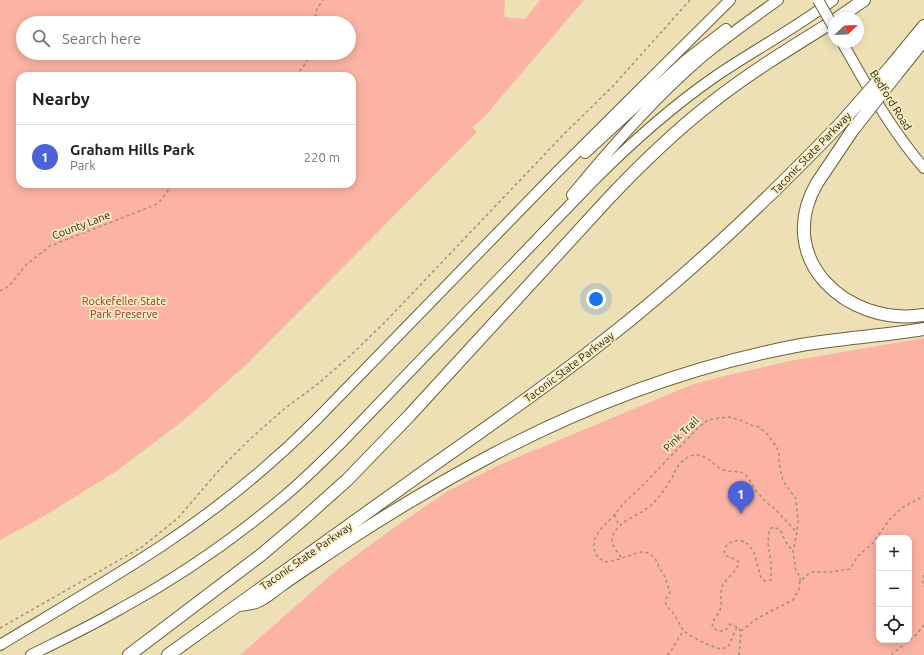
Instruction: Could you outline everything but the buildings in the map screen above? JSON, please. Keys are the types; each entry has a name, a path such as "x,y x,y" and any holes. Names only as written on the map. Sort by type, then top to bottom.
{"highway":[{"path":"847,12 864,0"},
{"path":"129,655 261,555 314,510 356,471 414,411 612,195 662,145 732,88 828,25"},
{"name":"Taconic State Parkway","path":"168,655 534,394 629,321 696,264 787,178 896,68 924,26"},
{"path":"924,40 896,68 813,189 805,211 804,226 805,241 809,257 816,271 837,293 865,308 888,315 924,315"},
{"path":"236,606 260,600 364,530 471,467 535,434 603,403 668,379 712,366 786,348 924,330"}],"main road":[{"path":"0,645 161,546 208,513 270,464 312,424 517,213 730,0"},
{"path":"517,213 686,60 767,0"},
{"path":"524,254 625,133 660,96 721,41 778,0"},
{"path":"818,0 828,18"},
{"path":"31,655 95,623 170,580 225,542 281,499 323,461 604,171 635,141 714,77 833,0"},
{"name":"Bedford Road","path":"845,48 886,118 924,168"}],"path":[{"path":"316,16 317,9 323,0"},
{"path":"0,628 142,547 178,518 220,469 248,441 284,409 319,383 352,355 564,134 613,86 690,0"},
{"path":"299,72 307,60"},
{"name":"County Lane","path":"0,291 8,286 26,265 38,254 50,246 155,205 170,188"},
{"name":"Pink Trail","path":"683,631 675,615 666,606 665,601 670,592 665,577 655,558 649,553 640,552 607,562 598,558 594,549 594,540 600,530 622,505 698,428 708,420 729,417 759,427 767,434 776,446 779,453 779,463 783,481 796,499 798,516 797,532 793,551 796,572 800,576 800,580"},
{"name":"Pink Trail","path":"619,526 651,505 656,500 672,478 675,470 686,458 694,455 701,455 709,459 721,469 742,473 746,476 761,497 773,507 788,525 797,532"},
{"path":"739,655 741,631 755,620 793,600 800,580 811,572 830,572 847,570 850,568 858,556 872,544 890,519 903,507 924,496"},
{"path":"615,514 619,526 614,534 614,547 622,558"},
{"name":"Pink Trail","path":"737,627 730,624 728,629 718,632 712,627 714,618 721,610 721,590 724,583 738,567 738,562 734,558 728,557 724,554 724,548 728,544 740,540 748,544 754,552 761,578 765,581 771,580 772,572 768,543 769,530 773,527 779,529 789,547 793,551"},
{"path":"924,575 922,580 924,587"},
{"path":"891,655 916,635 924,625"},
{"path":"667,655 683,631 705,643 721,649 728,647 737,627 741,631"}],"green space":[{"name":"Rockefeller State Park Preserve","path":"0,0 505,0 504,17 525,19 540,0 584,0 484,117 472,127 477,132 247,364 184,420 115,472 44,516 0,540"},
{"path":"924,338 924,655 240,655 339,568 448,491 499,465 691,385 790,361"}],"place":[{"name":"Graham Hills Park","path":"741,514"}]}
